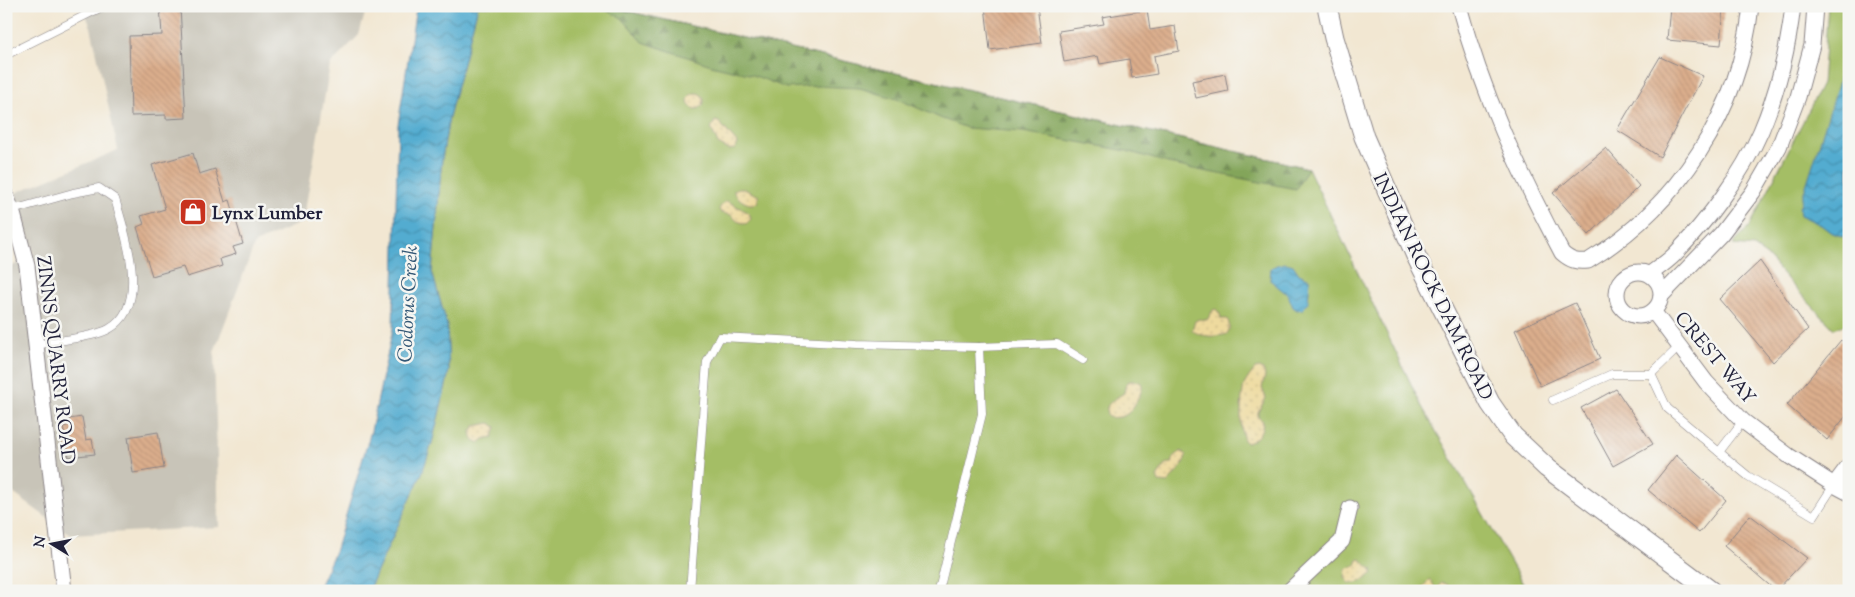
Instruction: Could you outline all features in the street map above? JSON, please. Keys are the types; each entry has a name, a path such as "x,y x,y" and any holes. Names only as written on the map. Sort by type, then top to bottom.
{"street":[{"name":"INDIAN ROCK DAM ROAD","path":"1327,6 1334,38 1364,136 1416,256 1490,403 1513,436 1548,468 1711,591"},
{"path":"1459,6 1484,85 1518,167 1562,253 1569,259 1581,262 1588,261 1628,234 1676,186 1693,163 1713,132 1740,65 1748,33 1751,6"},
{"path":"1650,274 1673,256 1708,215 1736,176 1760,132 1778,83 1789,39 1793,6"},
{"path":"1661,296 1724,229 1754,192 1779,146 1798,97 1810,53 1815,6"},
{"name":"ZINNS QUARRY ROAD","path":"9,203 27,266 64,591"},
{"path":"1642,271 1650,274 1656,280 1661,287 1661,296 1659,304 1653,311 1645,315 1636,316 1622,308 1618,300 1617,291 1625,276 1633,272 1642,271"},
{"name":"CREST WAY","path":"1653,311 1706,382 1743,421 1789,456 1834,486 1849,493"},
{"path":"1834,486 1849,465"},
{"path":"1289,591 1342,541 1350,508"}],"lane":[{"path":"6,55 104,6"},
{"path":"9,203 99,188 115,199 127,241 133,282 124,315 109,329 37,345"},
{"path":"690,591 707,362 720,337 857,344 979,347 1057,344 1083,360"},
{"path":"940,591 982,414 979,347"},
{"path":"1553,400 1612,374 1651,374 1679,347"},
{"path":"1651,374 1667,408 1748,476 1814,516 1834,486"},
{"path":"1719,452 1743,421"}],"shaded area":[{"path":"82,6 367,6 359,35 330,65 303,222 255,243 214,352 219,527 71,535 13,493 6,432 6,270 34,253 15,193 118,150 91,27"}],"green space":[{"path":"478,6 605,6 1308,168 1421,405 1527,591 368,591 422,473 432,443 447,381 449,370 447,325 432,272 442,159 449,117"},
{"path":"597,6 605,6 1308,168 1296,189 1178,166 1127,151 1023,132 967,128 900,100 860,88 817,86 786,88 753,75 711,65 643,42 622,18"},
{"path":"1828,6 1849,6 1849,323 1834,329 1767,256 1754,247 1733,245 1751,224 1822,84"}],"sand":[{"path":"693,93 699,93 704,98 702,107 693,109 688,104 688,98"},
{"path":"715,121 719,122 738,144 735,149 729,150 718,144 711,128"},
{"path":"738,188 759,196 757,203 751,204 741,200 734,193 734,190"},
{"path":"727,201 749,213 751,219 746,224 737,221 731,215 721,213 719,209"},
{"path":"1216,309 1221,319 1227,319 1228,321 1229,329 1227,334 1209,336 1192,330 1195,321 1199,319 1207,320 1213,310"},
{"path":"1260,368 1264,371 1265,376 1262,388 1266,398 1258,412 1258,417 1263,421 1263,425 1256,438 1246,443 1243,438 1241,424 1243,390 1244,385 1255,369"},
{"path":"1130,381 1139,382 1142,386 1135,404 1125,415 1108,417 1108,405 1124,393 1126,383"},
{"path":"490,423 496,427 493,437 484,439 479,443 474,441 471,431 475,426"},
{"path":"1181,451 1186,455 1184,463 1168,483 1159,482 1157,477 1165,465 1172,463 1174,457"},
{"path":"1361,559 1372,569 1373,573 1359,582 1349,583 1345,577 1346,569 1356,565 1358,560"},
{"path":"1428,581 1431,581 1436,589 1441,583 1447,584 1449,591 1417,591"}],"water":[{"name":"Codorus Creek","path":"418,6 478,6 449,117 442,159 432,272 447,325 449,370 432,443 422,473 368,591 317,591 336,549 371,431 393,328 398,125 415,14"},
{"path":"1849,34 1849,239 1830,232 1821,225 1800,215 1799,208 1838,85"},
{"path":"1286,263 1293,265 1299,274 1310,279 1308,302 1303,309 1297,310 1293,307 1288,295 1270,280 1271,268"}],"building":[{"path":"160,6 180,6 186,118 166,119 166,115 131,116 129,36 162,35"},
{"path":"985,6 1037,6 1042,43 990,50"},
{"path":"1670,6 1724,6 1721,45 1667,40"},
{"path":"1147,10 1150,30 1175,26 1179,51 1154,56 1157,74 1132,78 1129,59 1100,64 1098,56 1064,62 1059,31 1104,24 1102,17"},
{"path":"1660,57 1703,76 1660,157 1617,130"},
{"path":"1225,74 1228,91 1196,98 1192,81"},
{"path":"1606,148 1639,186 1589,235 1553,193"},
{"name":"Lynx Lumber","path":"193,153 199,174 215,169 225,202 230,200 243,244 233,247 236,254 220,259 222,266 187,277 183,267 152,276 137,227 144,224 141,216 165,209 152,165"},
{"path":"1760,261 1808,329 1773,362 1720,299"},
{"path":"1575,303 1600,359 1540,386 1515,330"},
{"path":"1841,340 1849,346 1849,412 1827,440 1787,405"},
{"path":"1616,389 1653,444 1613,466 1581,408"},
{"path":"82,417 86,440 92,439 95,454 69,457 63,427 70,425 69,419"},
{"path":"158,432 164,468 133,473 128,437"},
{"path":"1676,455 1726,500 1699,533 1648,490"},
{"path":"1750,515 1807,558 1776,591 1724,546"}],"place":[{"name":"Lynx Lumber","path":"193,212"}]}
